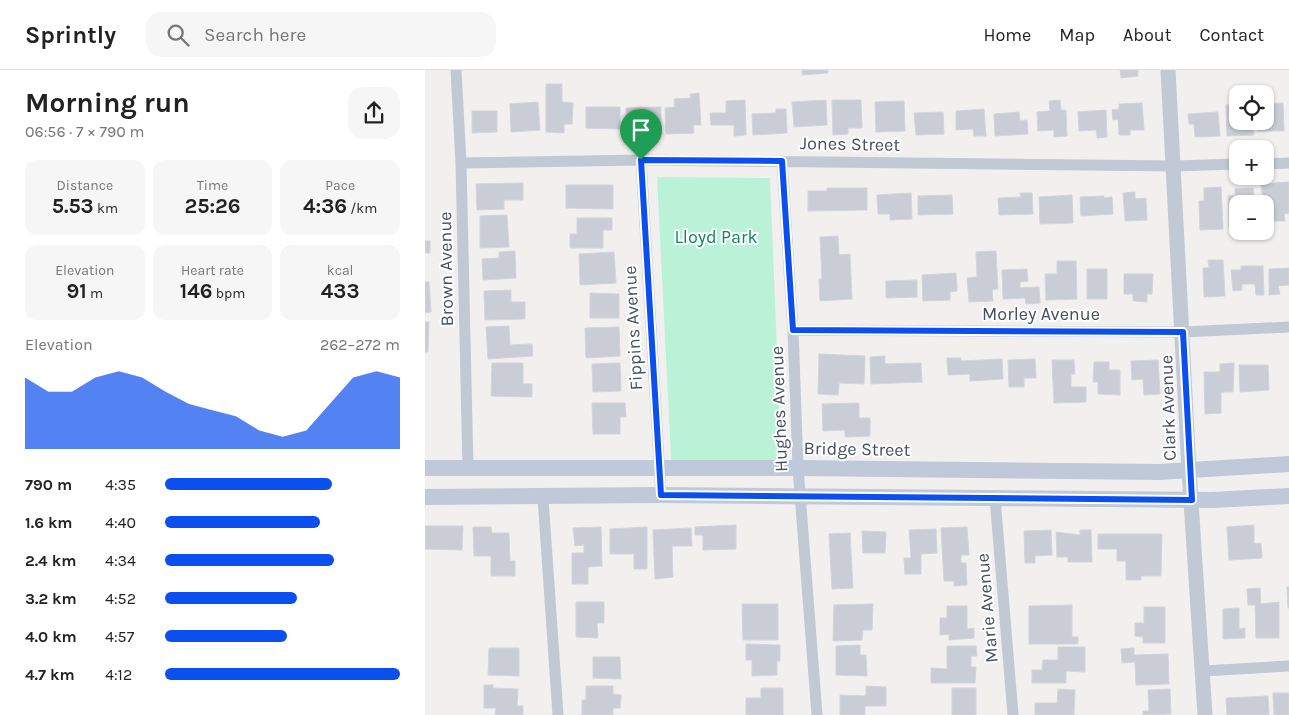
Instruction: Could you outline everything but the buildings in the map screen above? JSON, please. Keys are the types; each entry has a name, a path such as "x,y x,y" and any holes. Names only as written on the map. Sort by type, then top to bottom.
{"main road":[{"name":"Bridge Street","path":"425,468 1189,471 1289,464"},
{"path":"425,497 543,498 661,495 1192,500 1289,496"}],"street":[{"name":"Brown Avenue","path":"457,70 468,468"},
{"name":"Clark Avenue","path":"1168,70 1175,166 1189,471 1205,715"},
{"name":"Jones Street","path":"461,162 641,160 1175,166 1229,164"},
{"name":"Fippins Avenue","path":"641,160 661,495"},
{"name":"Hughes Avenue","path":"782,161 793,330 798,468 817,715"},
{"path":"1274,164 1289,163"},
{"name":"Morley Avenue","path":"793,330 1183,332 1289,327"},
{"path":"543,498 558,715"},
{"name":"Marie Avenue","path":"995,498 1013,715"},
{"path":"1203,671 1289,666"}],"green space":[{"name":"Lloyd Park","path":"657,177 770,178 782,476 672,476"}],"route":[{"path":"641,160 782,161 793,330 1183,332 1192,500 661,495 641,160"}]}
